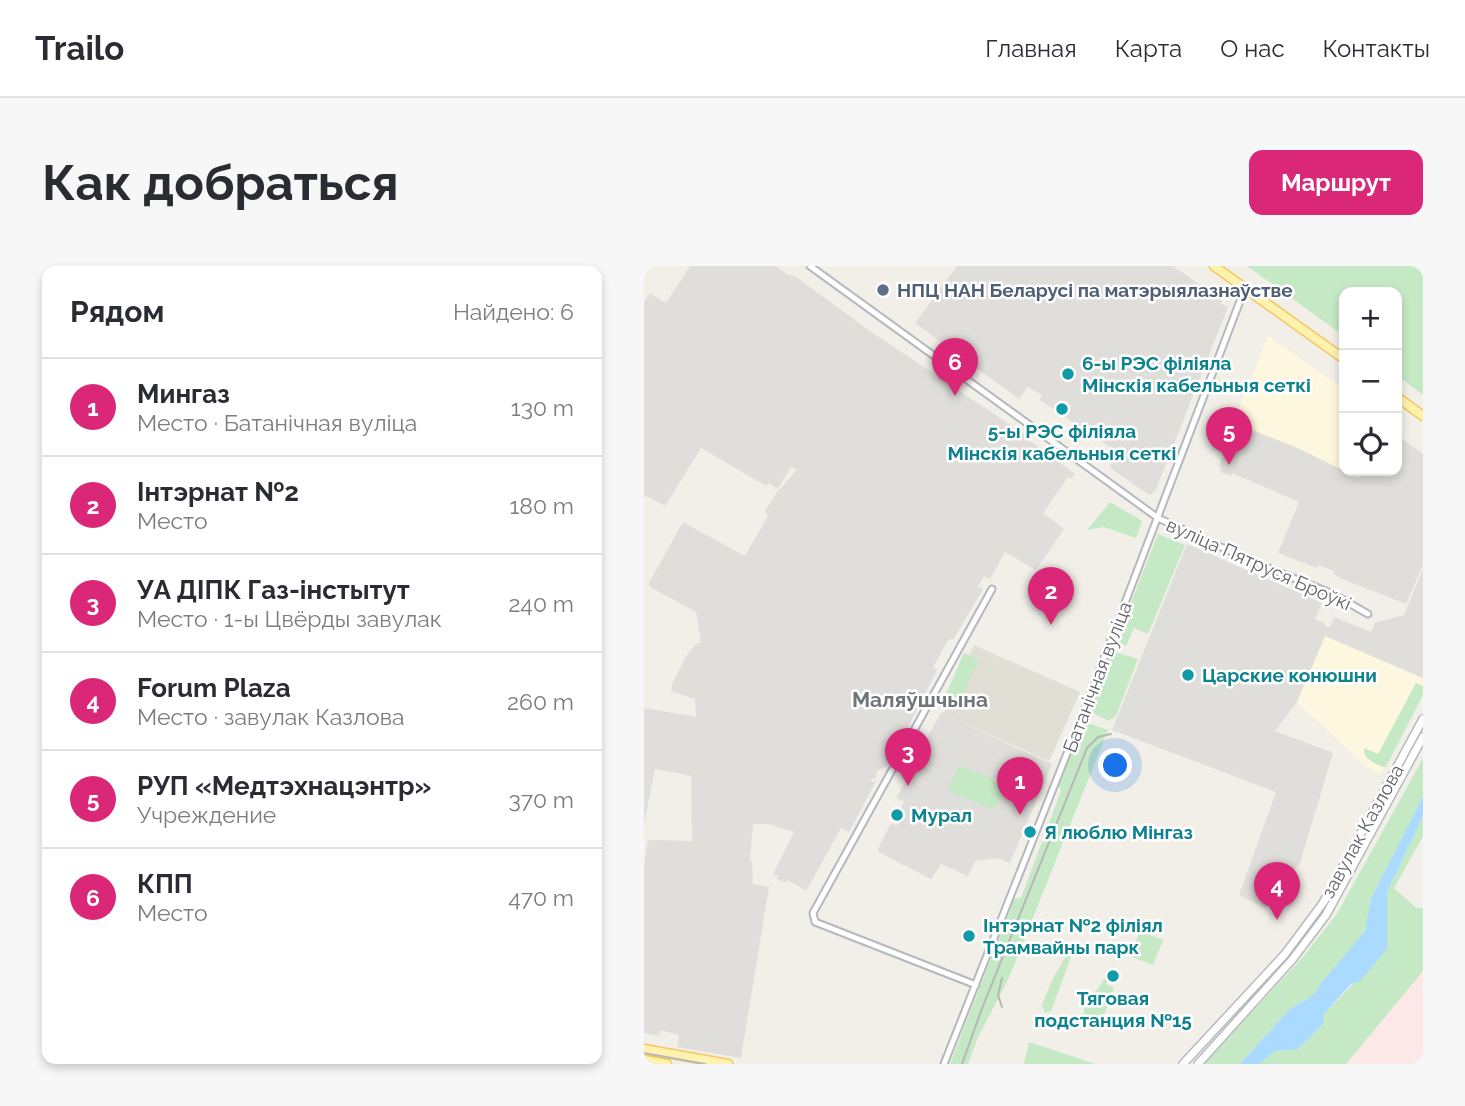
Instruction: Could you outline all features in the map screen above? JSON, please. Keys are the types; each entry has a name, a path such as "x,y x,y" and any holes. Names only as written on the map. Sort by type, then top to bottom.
{"main road":[{"path":"1213,266 1339,355"},
{"path":"1402,401 1423,416"},
{"name":"завулак Казлова","path":"1183,1064 1285,954 1323,903 1423,719"},
{"name":"завулак Казлова","path":"1198,1064 1292,960 1326,915 1423,737"},
{"path":"1358,839 1366,844"},
{"path":"644,1049 728,1064"},
{"path":"644,1060 667,1064"}],"street":[{"name":"вуліца Пятруся Броўкі","path":"810,266 1158,519 1333,593 1368,614"},
{"name":"Батанічная вуліца","path":"944,1064 1247,290"},
{"path":"976,985 815,922 813,913 992,589"}],"shaded area":[{"path":"690,266 775,266 796,277 870,331 1024,434 1075,474 1071,479 1068,477 1043,513 1064,529 1036,570 1005,552 990,579 984,576 978,586 983,589 953,640 949,639 933,667 937,670 892,759 887,766 877,771 876,779 872,778 871,781 875,783 849,832 841,828 806,891 788,880 785,883 777,879 778,876 773,874 794,832 768,824 753,824 750,860 753,884 769,887 741,1058 677,1047 679,1035 663,1031 660,1031 659,1036 644,1033 644,864 648,840 692,841 691,776 655,769 644,824 644,708 696,717 695,699 671,691 687,655 701,642 696,612 650,587 649,583 683,522 745,556 768,516 765,511 777,492 797,470 791,467 778,489 769,483 766,486 701,448 665,506 644,495 644,302 650,293 666,303"},
{"path":"957,266 1173,266 1222,300 1221,304 1228,307 1155,492 1149,495 1109,467 1119,453 1040,400 1042,395 1028,387 1019,399 915,323"},
{"path":"1268,336 1339,386 1339,469 1293,446 1236,424 1241,413 1238,411"},
{"path":"1236,424 1293,446 1339,468 1339,476 1402,476 1402,439 1423,454 1423,565 1406,604 1345,580 1333,574 1334,571 1318,565 1317,568 1278,553 1299,502 1232,473 1231,476 1220,472 1222,468 1219,466"},
{"path":"1187,544 1322,603 1315,619 1325,623 1325,626 1330,627 1334,617 1371,632 1375,623 1404,615 1423,569 1423,678 1325,636 1297,702 1275,731 1333,753 1300,863 1265,908 1239,895 1276,792 1112,730"},
{"path":"1325,636 1423,678 1423,695 1381,774 1368,768 1297,702"},
{"path":"974,645 1080,692 1049,761 941,713 945,711"},
{"path":"941,713 1052,764 1010,863 997,858 975,861 968,876 941,864 931,879 877,851 891,823 897,826 899,821 894,818 904,802 896,798"},
{"path":"1423,971 1423,1064 1346,1064 1361,1047"}],"green space":[{"path":"1247,266 1423,266 1423,395 1402,379 1402,287 1339,287 1339,332"},
{"path":"1110,502 1142,521 1136,538 1104,527 1087,530"},
{"path":"1158,534 1185,545 1148,634 1134,628 1126,646 1116,641"},
{"path":"1112,651 1138,659 1116,716 1108,721 1090,711"},
{"path":"964,653 979,660 957,707 943,701"},
{"path":"1416,683 1423,686 1423,695 1386,767 1383,767 1367,758 1364,748 1378,754"},
{"path":"1085,722 1108,730 1008,980 978,1037 968,1064 950,1064 1014,899 1021,898 1061,791 1058,784"},
{"path":"1423,758 1423,796 1371,899 1367,925 1362,936 1315,994 1289,1010 1240,1064 1204,1064 1302,958 1337,914"},
{"path":"962,766 994,780 999,785 1001,798 995,807 990,808 952,793 949,786 957,769"},
{"path":"1423,816 1423,836 1394,888 1416,908 1423,908 1423,971 1346,1064 1259,1064 1275,1051 1289,1050 1323,1024 1323,1015 1387,949 1387,892"},
{"path":"1140,931 1163,940 1153,965 1130,956"},
{"path":"1071,947 1074,949 1051,1011 1045,1013 1042,1005 1052,980"},
{"path":"1109,971 1111,972 1106,984 1114,988 1100,1026 1092,1031 1084,1025 1084,1006"},
{"path":"1029,1042 1095,1064 1024,1064"}],"water":[{"path":"1423,796 1423,816 1387,892 1387,949 1360,981 1351,984 1323,1015 1323,1024 1298,1049 1275,1051 1259,1064 1240,1064 1289,1010 1317,991 1365,931 1371,899"}],"tram line":[{"path":"962,1064 1087,748 1098,737 1111,734"},
{"path":"1002,978 998,995 1002,1007"},
{"path":"644,1053 705,1064"}],"place":[{"name":"НПЦ НАН Беларусі па матэрыялазнаўстве","path":"883,290"},
{"name":"6-ы РЭС філіяла Мінскія кабельныя сеткі","path":"1068,374"},
{"name":"КПП","path":"955,396"},
{"name":"5-ы РЭС філіяла Мінскія кабельныя сеткі","path":"1062,409"},
{"name":"РУП «Медтэхнацэнтр»","path":"1229,465"},
{"name":"Інтэрнат №2","path":"1051,625"},
{"name":"Царские конюшни","path":"1188,675"},
{"name":"УА ДІПК Газ-інстытут","path":"908,786"},
{"name":"Мурал","path":"897,815"},
{"name":"Мингаз","path":"1020,815"},
{"name":"Я люблю Мінгаз","path":"1030,832"},
{"name":"Forum Plaza","path":"1277,920"},
{"name":"Інтэрнат №2 філіял Трамвайны парк","path":"969,936"},
{"name":"Тяговая подстанция №15","path":"1113,976"}],"district":[{"name":"Маляўшчына","path":"920,700"}]}
